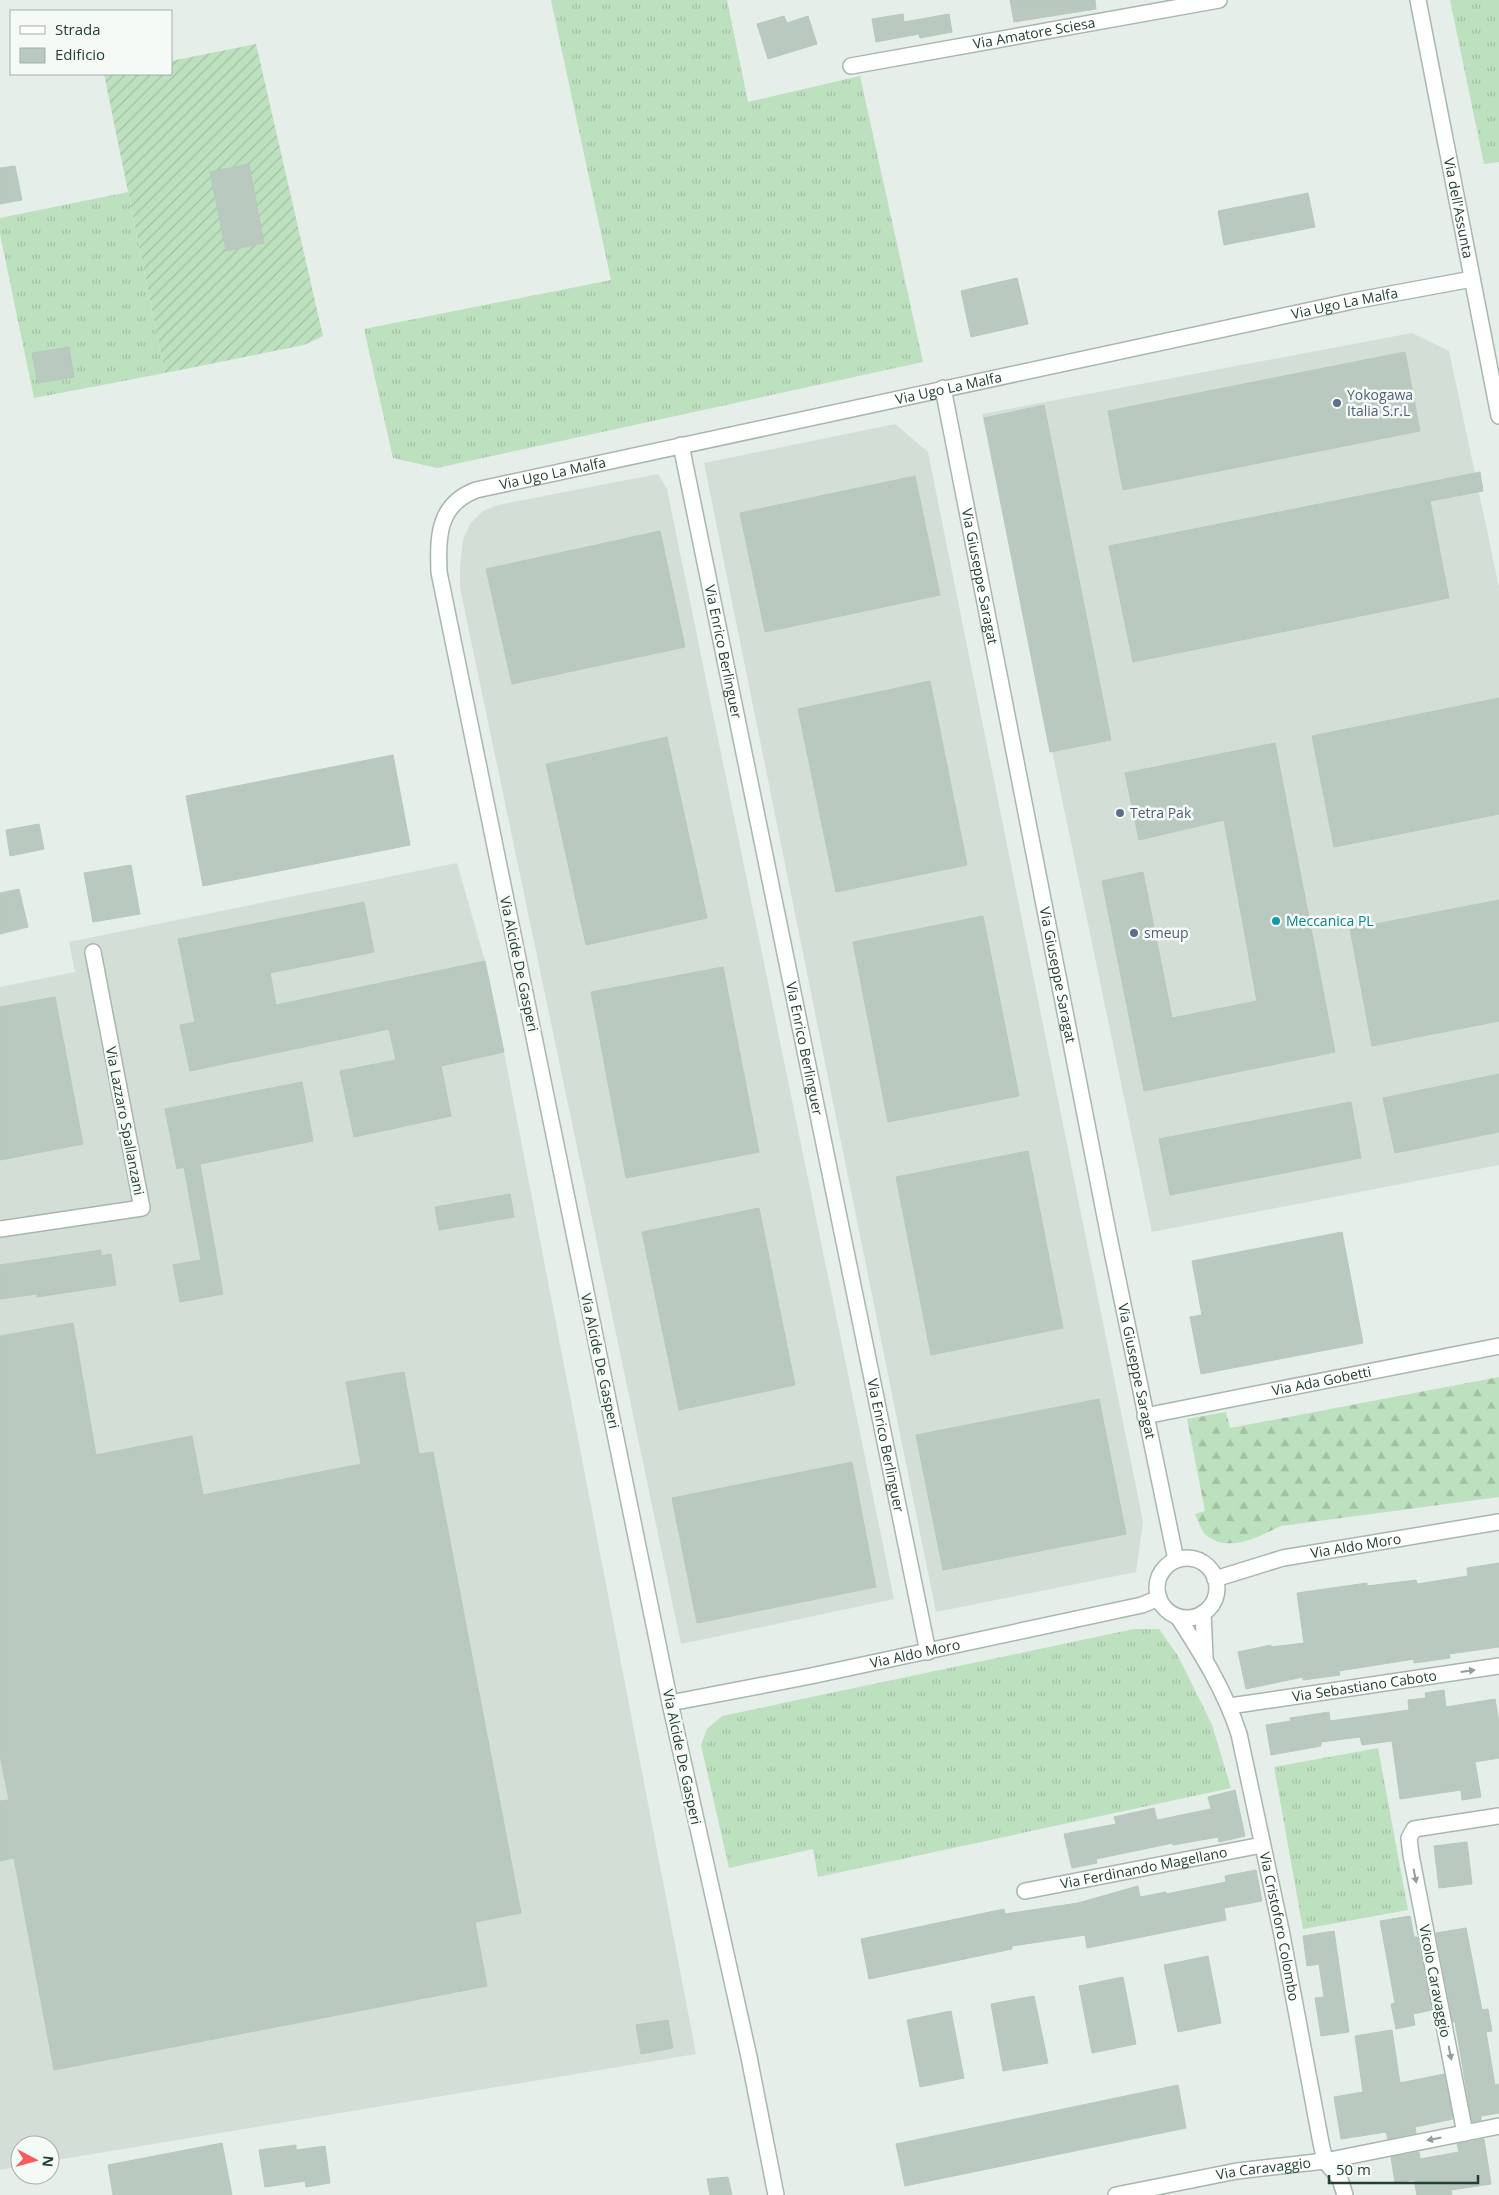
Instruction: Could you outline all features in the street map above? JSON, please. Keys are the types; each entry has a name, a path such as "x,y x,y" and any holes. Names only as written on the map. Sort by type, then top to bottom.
{"street":[{"name":"Via Amatore Sciesa","path":"850,66 1219,0"},
{"name":"Via dell'Assunta","path":"1418,0 1499,416"},
{"name":"Via Ugo La Malfa","path":"441,525 449,509 462,495 476,490 1353,301 1472,280"},
{"name":"Via Giuseppe Saragat","path":"943,388 1145,1416 1176,1560"},
{"name":"Via Enrico Berlinguer","path":"681,445 928,1652"},
{"name":"Via Alcide De Gasperi","path":"441,525 439,572 670,1703 748,2056 776,2195"},
{"name":"Via Lazzaro Spallanzani","path":"0,1229 142,1208 93,952"},
{"name":"Via Ada Gobetti","path":"1145,1416 1499,1346"},
{"name":"Via Aldo Moro","path":"1215,1578 1283,1558 1499,1522"},
{"path":"1186,1558 1204,1563 1215,1578 1215,1598 1203,1613 1187,1618 1178,1616 1163,1606 1159,1598 1158,1580 1162,1572 1176,1560 1186,1558"},
{"name":"Via Aldo Moro","path":"670,1703 928,1652 1142,1605 1159,1598"},
{"name":"Via Cristoforo Colombo","path":"1203,1613 1205,1658"},
{"name":"Via Cristoforo Colombo","path":"1178,1616 1205,1658 1230,1706 1246,1763 1281,1930 1325,2161 1340,2179 1344,2195"},
{"name":"Via Sebastiano Caboto","path":"1230,1706 1499,1666"},
{"name":"Vicolo Caravaggio","path":"1466,2133 1411,1855 1410,1838 1414,1829 1499,1816"},
{"name":"Via Ferdinando Magellano","path":"1025,1891 1262,1845"},
{"name":"Via Caravaggio","path":"1116,2195 1237,2171 1325,2161 1499,2126"}],"shaded area":[{"path":"1412,333 1449,351 1499,587 1499,1165 1152,1232 982,414"},
{"path":"895,424 928,452 1143,1522 1136,1572 936,1612 704,463"},
{"path":"658,474 667,489 894,1599 681,1644 460,588 463,540 470,524 483,511 498,505"},
{"path":"457,863 485,961 504,1052 696,2054 60,2159 60,2135 10,2135 10,2168 0,2170 0,987 75,972 69,942"}],"green space":[{"path":"551,0 727,0 748,102 860,76 923,362 437,468 393,458 364,329 611,280"},
{"path":"1450,0 1499,0 1499,162 1484,164"},
{"path":"256,44 323,336 304,345 165,373 104,75 172,75 172,61"},
{"path":"128,192 165,373 34,398 0,234 0,218"},
{"path":"1499,1377 1499,1497 1281,1526 1254,1538 1234,1543 1224,1543 1215,1540 1206,1535 1201,1528 1195,1514 1205,1511 1187,1419 1226,1412 1230,1428"},
{"path":"1134,1629 1159,1629 1178,1656 1212,1725 1231,1788 818,1877 813,1849 729,1868 701,1745 707,1729 722,1716"},
{"path":"1378,1748 1408,1910 1303,1929 1274,1767"}],"building":[{"path":"1010,0 1095,0 1096,9 1014,22"},
{"path":"903,14 904,22 949,14 952,32 920,38 919,34 876,42 872,19"},
{"path":"784,16 787,23 808,16 817,44 768,59 757,24"},
{"path":"249,164 264,243 226,251 210,172"},
{"path":"15,166 22,200 0,204 0,168"},
{"path":"1308,193 1315,227 1224,245 1218,211"},
{"path":"1017,278 1028,324 971,337 961,291"},
{"path":"69,347 74,377 38,383 32,353"},
{"path":"1405,352 1420,431 1123,490 1108,411"},
{"path":"1044,405 1111,740 1050,752 984,418"},
{"path":"1480,472 1483,491 1430,501 1449,598 1133,662 1109,546"},
{"path":"915,476 940,595 765,632 740,513"},
{"path":"660,531 685,647 512,684 486,569"},
{"path":"930,681 967,865 836,892 798,709"},
{"path":"1499,698 1499,814 1334,847 1312,736"},
{"path":"667,737 707,918 586,945 546,764"},
{"name":"Meccanica PL","path":"1275,743 1335,1052 1144,1091 1102,881 1143,872 1172,1018 1257,1001 1224,820 1139,840 1125,773"},
{"path":"393,755 410,845 203,886 186,796"},
{"path":"39,824 44,849 10,856 6,830"},
{"path":"131,865 140,914 93,922 84,873"},
{"path":"19,889 28,927 0,934 0,893"},
{"path":"1499,900 1499,1021 1372,1046 1350,929"},
{"path":"364,902 374,952 270,973 276,1005 485,961 504,1052 441,1066 451,1116 354,1137 340,1071 396,1060 389,1029 190,1071 180,1025 195,1022 178,939"},
{"path":"983,916 1019,1096 888,1122 853,942"},
{"path":"723,967 759,1152 626,1178 591,992"},
{"path":"55,997 83,1144 0,1160 0,1007"},
{"path":"1499,1074 1499,1132 1395,1153 1383,1098"},
{"path":"302,1082 313,1141 200,1164 223,1294 180,1302 173,1265 201,1260 184,1167 177,1169 165,1109"},
{"path":"1351,1102 1361,1158 1170,1195 1159,1139"},
{"path":"1028,1151 1063,1328 931,1355 896,1177"},
{"path":"510,1194 514,1217 439,1230 435,1207"},
{"path":"759,1208 795,1385 679,1410 642,1232"},
{"path":"1342,1232 1363,1343 1201,1374 1190,1317 1202,1315 1192,1261"},
{"path":"101,1250 101,1256 111,1254 116,1285 37,1297 37,1294 0,1299 0,1265"},
{"path":"73,1323 96,1455 192,1436 203,1495 361,1464 346,1382 404,1372 419,1454 433,1452 521,1913 475,1922 487,1986 54,2070 14,1858 0,1861 0,1801 9,1800 0,1756 0,1336"},
{"path":"1099,1399 1126,1534 943,1570 916,1435"},
{"path":"852,1462 876,1587 697,1623 672,1498"},
{"path":"1499,1563 1499,1647 1449,1654 1450,1658 1414,1663 1414,1659 1339,1671 1340,1675 1303,1680 1303,1677 1246,1689 1238,1652 1271,1645 1271,1647 1304,1643 1297,1593 1367,1583 1367,1586 1416,1580 1417,1584 1468,1576 1467,1568"},
{"path":"1444,1690 1446,1707 1495,1699 1499,1722 1499,1758 1475,1762 1481,1797 1462,1800 1461,1790 1400,1799 1392,1741 1362,1745 1360,1737 1321,1742 1321,1746 1271,1755 1266,1725 1291,1721 1290,1718 1329,1712 1330,1721 1409,1710 1408,1700 1426,1698 1425,1693"},
{"path":"1235,1790 1245,1836 1219,1842 1218,1837 1173,1845 1173,1843 1096,1859 1097,1863 1072,1868 1064,1834 1116,1824 1114,1817 1154,1808 1157,1820 1211,1809 1208,1797"},
{"path":"1467,1842 1472,1884 1439,1888 1434,1846"},
{"path":"1256,1870 1262,1901 1224,1908 1226,1920 1087,1948 1085,1935 1012,1946 1012,1949 869,1979 861,1939 1004,1909 1005,1914 1078,1903 1138,1886 1140,1897 1166,1892 1166,1894 1226,1882 1225,1876"},
{"path":"1410,1916 1414,1937 1417,1937 1432,2010 1413,2014 1415,2025 1396,2029 1391,2004 1395,2003 1380,1921"},
{"path":"1466,1928 1482,2010 1488,2009 1492,2031 1486,2032 1495,2085 1499,2084 1499,2113 1481,2116 1481,2120 1472,2122 1455,2022 1453,2022 1436,1933"},
{"path":"1334,1931 1349,2032 1321,2036 1315,1998 1324,1997 1319,1964 1307,1966 1303,1936"},
{"path":"1208,1956 1221,2023 1178,2032 1164,1965"},
{"path":"1123,1977 1136,2044 1092,2053 1079,1986"},
{"path":"1034,1996 1048,2063 1003,2071 991,2004"},
{"path":"951,2011 964,2078 920,2087 907,2020"},
{"path":"668,2020 673,2048 641,2054 636,2025"},
{"path":"1392,2030 1400,2083 1444,2074 1453,2119 1415,2127 1416,2133 1388,2139 1386,2132 1341,2139 1334,2097 1363,2092 1355,2036"},
{"path":"1178,2085 1186,2128 905,2186 896,2144"},
{"path":"1484,2139 1491,2184 1451,2190 1452,2195 1417,2195 1414,2180 1395,2183 1391,2157 1419,2152 1420,2159 1459,2152 1457,2144"},
{"path":"222,2143 232,2195 113,2195 108,2165"},
{"path":"296,2145 296,2150 325,2146 330,2183 306,2187 305,2181 265,2187 259,2150"},
{"path":"728,2177 732,2195 710,2195 707,2179"}],"place":[{"name":"Yokogawa Italia S.r.L","path":"1337,403"},
{"name":"Tetra Pak","path":"1120,813"},
{"name":"Meccanica PL","path":"1276,921"},
{"name":"smeup","path":"1134,933"}]}
